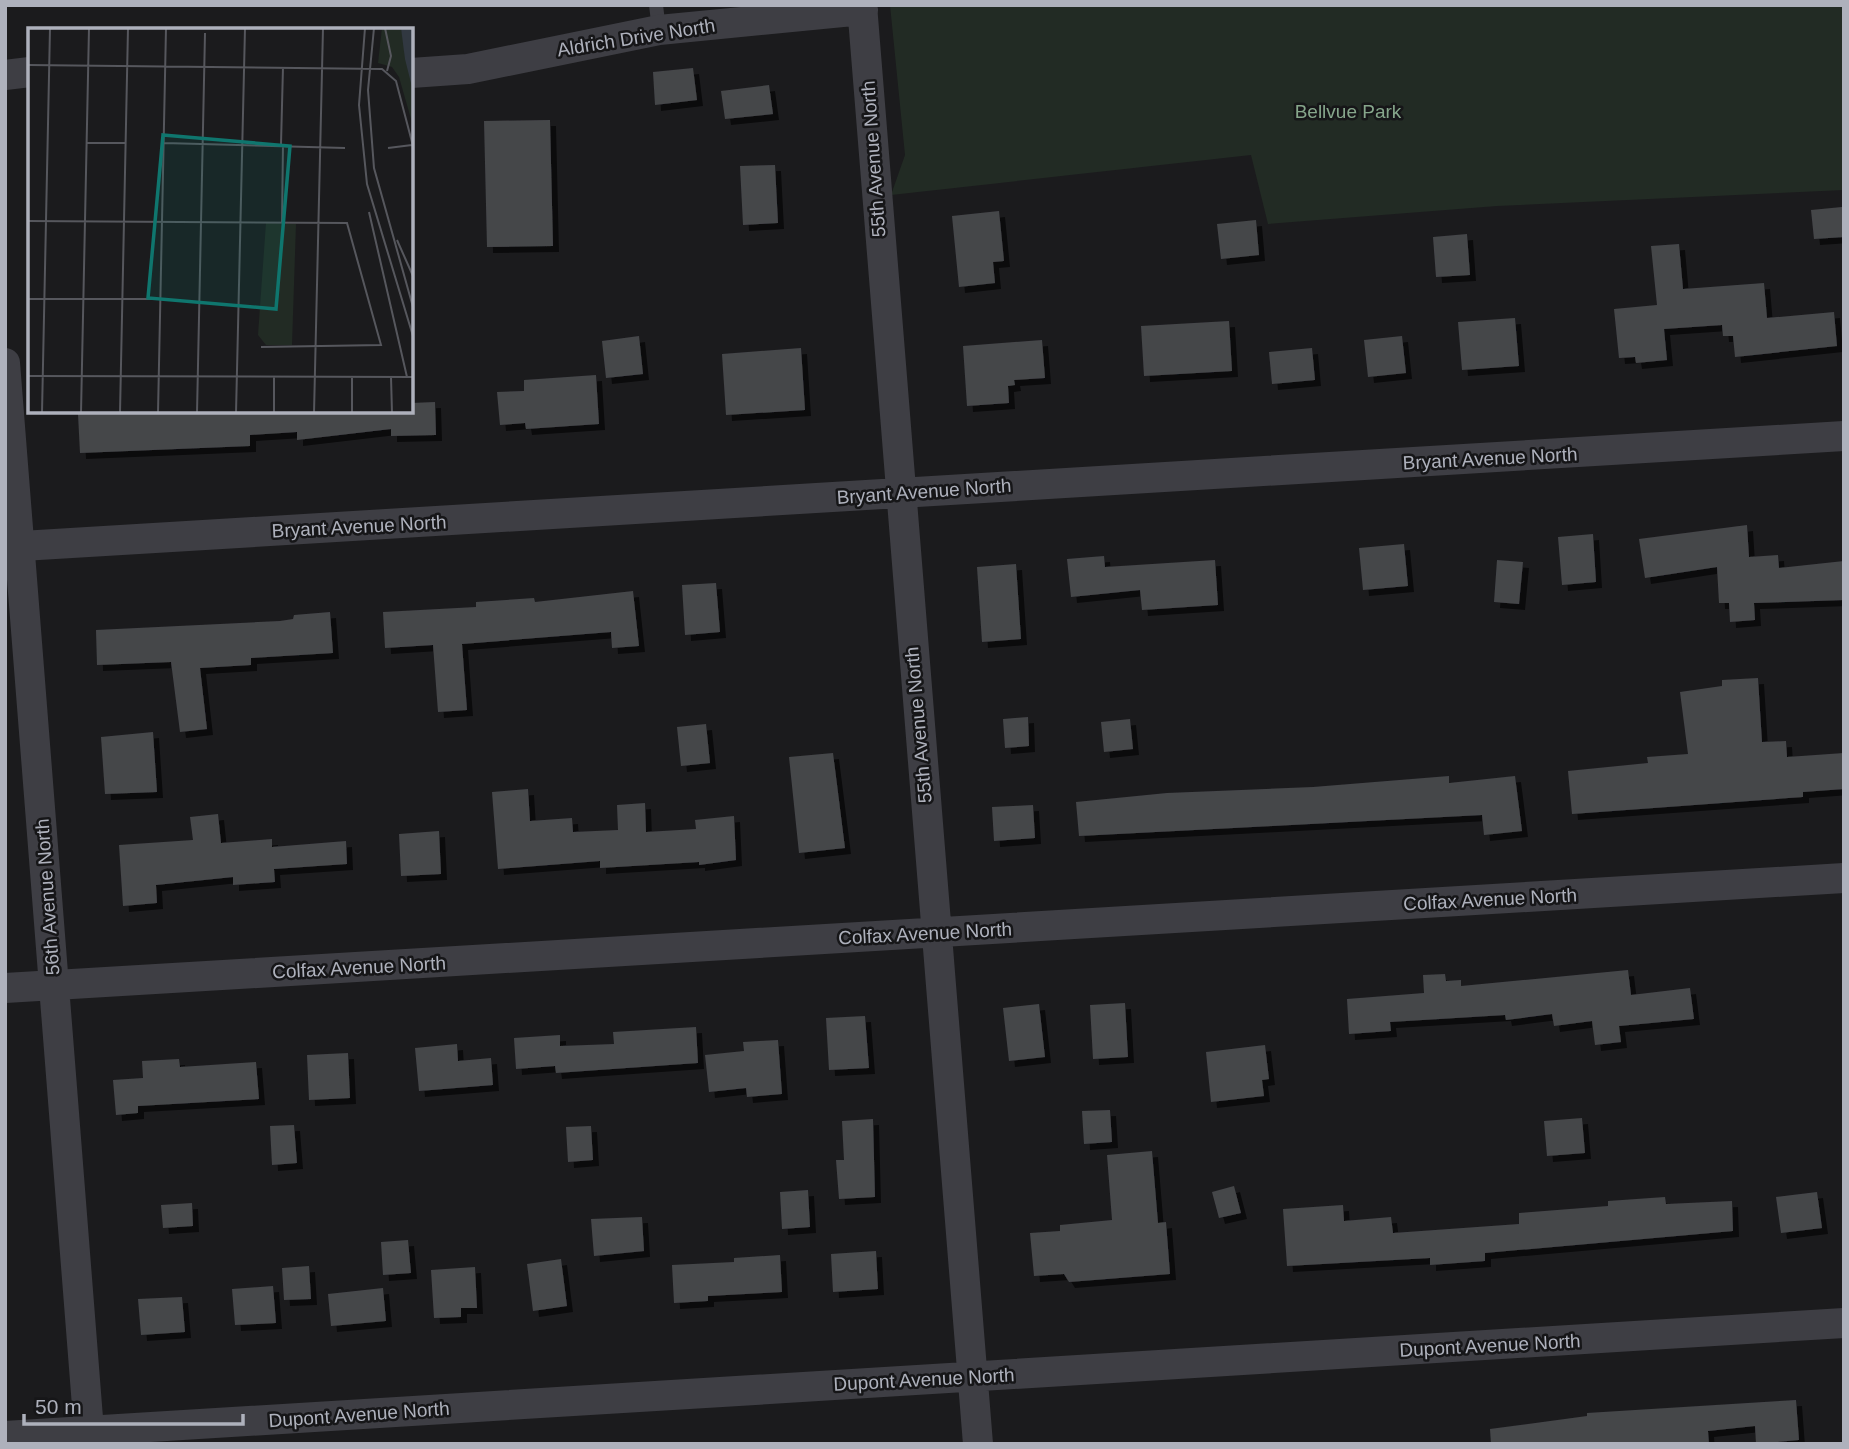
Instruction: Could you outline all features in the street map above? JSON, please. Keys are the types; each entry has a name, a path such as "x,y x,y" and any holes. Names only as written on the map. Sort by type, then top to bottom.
{"street":[{"name":"Aldrich Drive North","path":"413,73 468,69 657,18 863,8"},
{"name":"55th Avenue North","path":"863,8 978,1444"},
{"path":"5,75 28,72"},
{"name":"56th Avenue North","path":"5,363 13,546 53,985 89,1430"},
{"name":"Bryant Avenue North","path":"13,546 1844,436"},
{"name":"Colfax Avenue North","path":"5,988 1844,878"},
{"name":"Dupont Avenue North","path":"5,1436 1844,1323"}],"green space":[{"name":"Bellvue Park","path":"890,5 1844,5 1844,190 1497,206 1268,224 1251,155 891,195 905,155"}],"building":[{"path":"693,68 697,100 655,105 653,72"},
{"path":"769,85 773,114 725,119 721,91"},
{"path":"550,120 553,246 487,247 484,121"},
{"path":"775,165 778,223 743,225 740,166"},
{"path":"1842,207 1844,237 1814,239 1811,210"},
{"path":"999,211 1004,261 993,262 995,283 959,287 952,216"},
{"path":"1256,220 1259,255 1221,259 1217,224"},
{"path":"1467,234 1470,275 1436,277 1433,237"},
{"path":"1679,244 1683,289 1764,283 1767,318 1834,312 1837,346 1735,357 1733,336 1723,336 1722,325 1664,329 1667,360 1636,363 1635,357 1619,358 1614,309 1657,305 1651,246"},
{"path":"1515,318 1519,366 1462,370 1458,322"},
{"path":"1229,321 1232,371 1144,376 1141,326"},
{"path":"639,336 643,374 606,378 602,341"},
{"path":"1402,336 1406,373 1368,377 1364,340"},
{"path":"1042,340 1045,378 1014,380 1015,385 1008,386 1009,403 967,406 963,346"},
{"path":"801,348 805,410 726,415 722,354"},
{"path":"1312,348 1315,380 1272,384 1269,352"},
{"path":"596,375 599,424 526,429 525,423 500,425 497,392 524,391 524,380"},
{"path":"435,402 436,435 391,436 391,429 297,440 297,432 250,435 250,446 80,453 78,414 413,413 413,403"},
{"path":"1747,525 1749,557 1778,555 1779,568 1844,561 1844,600 1754,603 1755,620 1730,622 1729,603 1719,603 1717,567 1645,578 1639,539"},
{"path":"1593,534 1596,582 1562,585 1558,537"},
{"path":"1404,544 1408,586 1363,590 1359,548"},
{"path":"1104,556 1105,567 1215,560 1218,605 1142,610 1140,590 1071,597 1067,559"},
{"path":"1497,560 1523,562 1519,604 1494,602"},
{"path":"1016,564 1021,639 982,642 977,567"},
{"path":"716,583 720,632 685,635 682,585"},
{"path":"633,591 639,646 612,648 611,632 462,644 467,710 438,712 433,645 385,648 383,612 476,607 476,602 534,598 535,602"},
{"path":"330,612 333,653 251,658 251,665 200,668 207,729 180,732 171,662 97,665 96,630 280,621 293,619 294,615"},
{"path":"1758,678 1762,742 1786,741 1787,757 1844,753 1844,789 1803,792 1803,797 1572,814 1568,771 1648,763 1647,757 1688,754 1680,692 1722,686 1722,680"},
{"path":"1028,717 1029,746 1005,748 1003,719"},
{"path":"1130,719 1133,749 1104,752 1101,722"},
{"path":"706,724 710,763 681,766 677,727"},
{"path":"153,732 157,792 105,794 101,737"},
{"path":"833,753 845,848 799,853 789,757"},
{"path":"1449,776 1449,783 1515,776 1522,831 1484,835 1482,815 1079,836 1076,802 1167,793 1313,787"},
{"path":"528,789 530,821 572,818 573,832 618,830 617,805 645,803 646,832 696,829 695,820 734,816 736,860 699,865 699,862 600,868 600,861 498,869 492,792"},
{"path":"1033,805 1035,838 994,841 992,807"},
{"path":"218,814 221,843 272,839 272,847 346,841 347,864 274,869 275,882 233,885 233,877 156,885 157,903 123,906 119,845 193,840 190,817"},
{"path":"439,831 441,874 401,876 399,834"},
{"path":"1628,970 1631,995 1690,988 1694,1019 1619,1026 1621,1042 1595,1045 1592,1021 1554,1026 1552,1014 1506,1020 1505,1015 1390,1022 1391,1031 1349,1034 1347,999 1424,993 1423,975 1445,974 1446,981 1461,980 1461,986"},
{"path":"1125,1003 1128,1057 1093,1059 1090,1005"},
{"path":"1039,1004 1045,1057 1009,1061 1003,1008"},
{"path":"865,1016 869,1068 829,1070 826,1018"},
{"path":"696,1027 698,1063 556,1073 555,1066 516,1069 514,1038 560,1035 560,1046 614,1044 613,1032"},
{"path":"778,1040 782,1094 747,1097 746,1088 709,1092 705,1055 744,1051 743,1042"},
{"path":"457,1044 458,1061 491,1058 493,1085 419,1091 415,1048"},
{"path":"1265,1045 1269,1079 1262,1080 1264,1096 1211,1102 1206,1052"},
{"path":"348,1053 350,1098 309,1100 307,1055"},
{"path":"179,1059 180,1067 256,1062 259,1099 138,1106 138,1113 116,1115 113,1080 143,1078 142,1061"},
{"path":"1110,1110 1112,1142 1084,1144 1082,1111"},
{"path":"1582,1118 1585,1153 1547,1156 1544,1121"},
{"path":"873,1119 875,1197 839,1199 836,1160 844,1160 842,1121"},
{"path":"294,1125 297,1163 272,1165 270,1126"},
{"path":"591,1126 593,1160 568,1162 566,1127"},
{"path":"1152,1151 1158,1223 1166,1222 1170,1274 1069,1282 1064,1274 1034,1276 1030,1233 1060,1231 1060,1225 1112,1220 1107,1155"},
{"path":"1234,1186 1241,1213 1219,1218 1212,1192"},
{"path":"808,1190 810,1227 782,1229 780,1192"},
{"path":"1817,1192 1822,1228 1781,1233 1776,1197"},
{"path":"1665,1197 1666,1204 1732,1201 1733,1231 1485,1253 1485,1261 1430,1265 1430,1258 1287,1266 1283,1209 1343,1205 1344,1221 1391,1217 1393,1233 1519,1224 1519,1213 1608,1206 1608,1201"},
{"path":"192,1203 193,1226 163,1228 161,1205"},
{"path":"642,1217 644,1251 594,1256 591,1219"},
{"path":"408,1240 411,1273 383,1275 381,1242"},
{"path":"876,1251 878,1289 833,1292 831,1254"},
{"path":"780,1255 782,1292 708,1296 708,1301 674,1303 672,1265 734,1262 734,1258"},
{"path":"561,1259 567,1306 533,1311 527,1264"},
{"path":"309,1266 311,1299 284,1300 282,1268"},
{"path":"475,1267 477,1308 461,1308 461,1317 434,1318 431,1270"},
{"path":"273,1286 276,1323 235,1325 232,1289"},
{"path":"383,1288 386,1321 331,1326 328,1294"},
{"path":"182,1297 185,1332 141,1335 138,1299"},
{"path":"1796,1400 1799,1440 1756,1444 1755,1426 1708,1431 1709,1444 1491,1444 1490,1429 1587,1416 1587,1413"}]}
